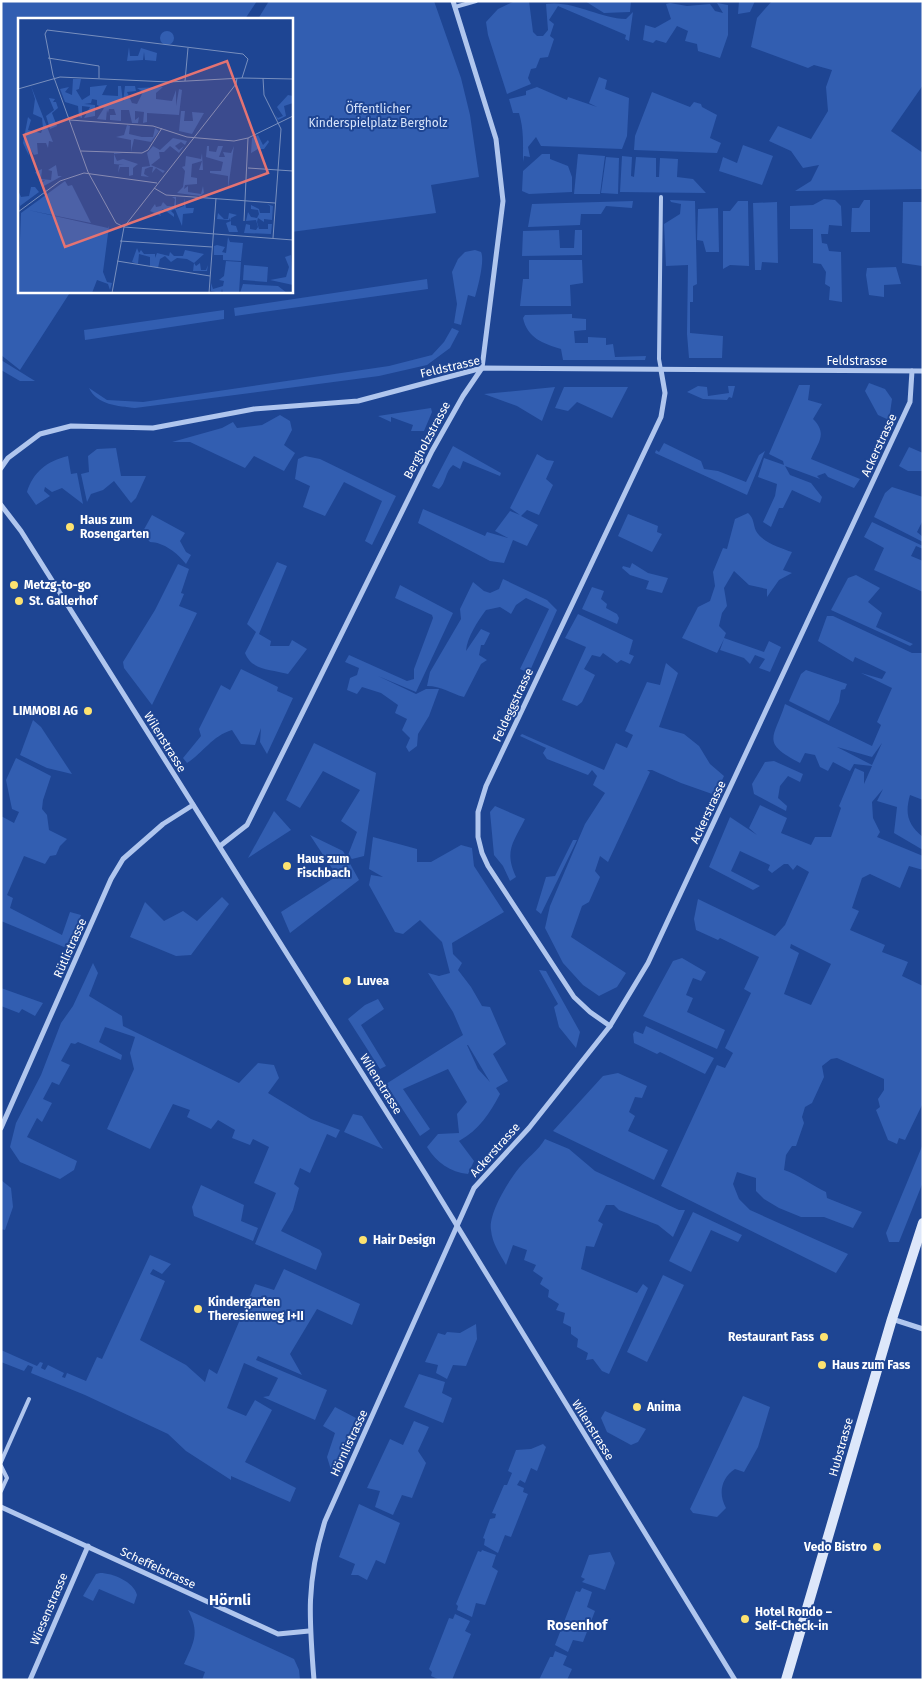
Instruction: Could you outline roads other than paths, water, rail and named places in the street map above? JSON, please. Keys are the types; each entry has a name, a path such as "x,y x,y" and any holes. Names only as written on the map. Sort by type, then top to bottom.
{"street":[{"name":"Bergholzstrasse","path":"220,846 247,826 432,450 463,396 482,368 501,229 503,184 496,139 454,4"},
{"name":"Feldstrasse","path":"1,468 8,458 40,434 71,426 153,428 254,409 358,401 482,368 923,371"},
{"name":"Feldeggstrasse","path":"610,1026 590,1012 574,997 488,866 478,837 478,812 486,786 661,417 665,394 661,370"},
{"name":"Ackerstrasse","path":"456,1225 474,1188 529,1128 610,1026 648,963 910,402 912,371"},
{"name":"Wilenstrasse","path":"1,505 21,532 220,846 456,1225 735,1680"},
{"name":"Rütlistrasse","path":"1,1128 111,879 123,859 163,824 193,805"},
{"name":"Hubstrasse","path":"786,1680 892,1319 923,1223"},
{"name":"Hörnlistrasse","path":"314,1680 309,1631 310,1582 315,1551 324,1521 418,1317 456,1225"},
{"path":"892,1319 923,1329"},
{"name":"Scheffelstrasse","path":"1,1507 278,1634 309,1631"},
{"name":"Wiesenstrasse","path":"30,1680 88,1546"}],"lane":[{"name":"Bergholzstrasse","path":"454,4 476,1"},
{"path":"661,197 659,359 661,370"},
{"path":"1,1462 29,1399"},
{"path":"1,1466 7,1478 1,1491"}],"place":[{"name":"Haus zum Rosengarten","path":"70,527"},
{"name":"Metzg-to-go","path":"14,585"},
{"name":"St. Gallerhof","path":"19,601"},
{"name":"LIMMOBI AG","path":"88,711"},
{"name":"Haus zum Fischbach","path":"287,866"},
{"name":"Luvea","path":"347,981"},
{"name":"Hair Design","path":"363,1240"},
{"name":"Kindergarten Theresienweg I+II","path":"198,1309"},
{"name":"Restaurant Fass","path":"824,1337"},
{"name":"Haus zum Fass","path":"822,1365"},
{"name":"Anima","path":"637,1407"},
{"name":"Vedo Bistro","path":"877,1547"},
{"name":"Hotel Rondo – Self-Check-in","path":"745,1619"}],"district":[{"name":"Hörnli","path":"230,1600"},
{"name":"Rosenhof","path":"577,1625"}],"park label":[{"name":"Öffentlicher Kinderspielplatz Bergholz","path":"378,116"}]}
